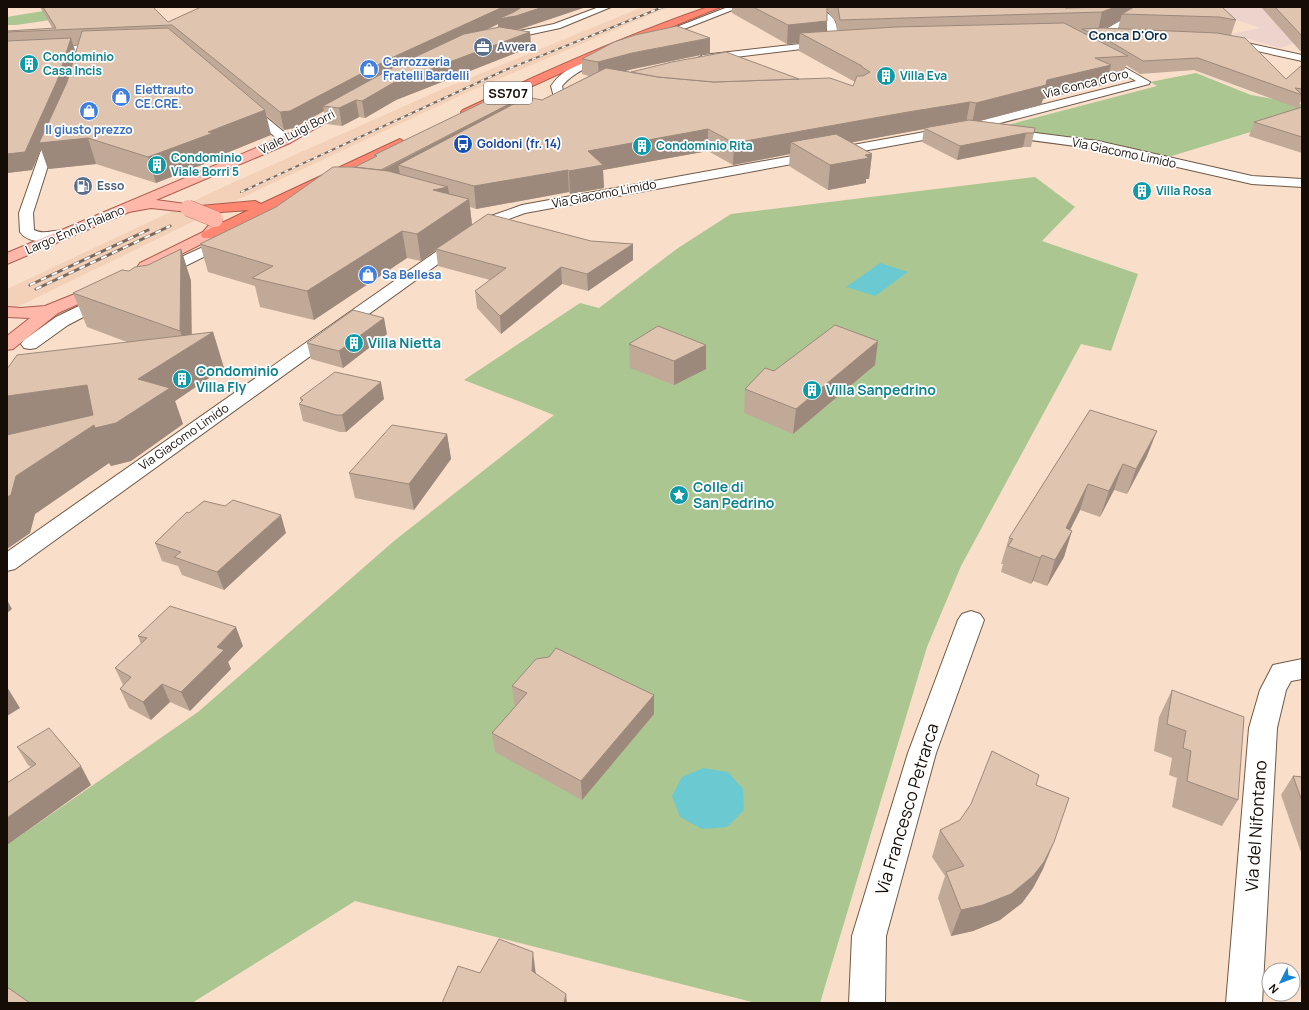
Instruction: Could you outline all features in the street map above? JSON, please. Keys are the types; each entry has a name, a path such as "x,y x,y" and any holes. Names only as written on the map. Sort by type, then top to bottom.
{"highway":[{"name":"SS707","path":"455,118 590,55 638,35 717,7"},
{"path":"208,235 412,138"},
{"path":"191,209 248,207 303,189"}],"main road":[{"name":"Viale Luigi Borri","path":"126,208 286,140 362,98"},
{"name":"Viale Luigi Borri","path":"191,209 182,194 183,191 203,174"},
{"name":"Largo Ennio Flaiano","path":"7,259 62,234 126,208 151,204 191,209 215,219 217,226 208,235"},
{"path":"140,276 208,235"},
{"path":"7,345 41,317 55,310 116,287"},
{"path":"14,313 55,310"}],"street":[{"path":"520,24 550,23 603,7"},
{"path":"489,41 574,20 607,7"},
{"path":"558,95 556,86 570,73 607,56 736,7"},
{"path":"690,61 753,51 835,43 832,24 827,16 801,7"},
{"path":"1124,35 1096,35 1126,21 1170,7"},
{"path":"1105,21 1126,21"},
{"path":"499,28 515,31 533,31"},
{"path":"1213,40 1279,52 1302,58"},
{"path":"1279,52 1297,46"},
{"path":"7,52 115,47"},
{"path":"80,64 84,48"},
{"name":"Via Conca d'Oro","path":"966,128 1145,82 1090,50"},
{"path":"546,102 558,95 571,92"},
{"path":"235,96 286,140"},
{"path":"61,120 46,153 26,213 27,232 31,236 40,237 62,234"},
{"name":"Via Giacomo Limido","path":"7,563 472,233 486,218 530,208 823,152 966,128 1098,145 1252,180 1302,183"},
{"path":"140,276 324,191 344,186"},
{"path":"30,344 62,321 116,287"},
{"path":"21,359 55,310"},
{"name":"Via Francesco Petrarca","path":"867,1003 869,936 922,752 971,620"},
{"name":"Via del Nifontano","path":"1244,1003 1263,728 1273,690 1282,672 1302,669"}],"shaded area":[{"path":"643,7 669,7 468,92 262,188 7,312 7,289 234,182 445,88"},
{"path":"1196,7 1302,7 1302,40 1281,48 1231,34 1261,28"}],"green space":[{"path":"43,11 64,18 7,25 7,17"},
{"path":"1196,73 1251,95 1302,104 1302,130 1274,125 1165,158 992,129 1157,86 1150,82"},
{"path":"1035,177 1075,207 1042,241 1138,274 1111,351 1081,344 961,566 927,647 820,1003 756,1003 355,901 192,1003 7,1003 7,845 198,712 394,541 554,415 464,380 580,303 599,308 678,248 731,214"}],"water":[{"path":"880,263 908,272 875,296 846,287"},
{"path":"703,768 728,772 743,789 744,810 727,827 702,829 680,817 672,796 682,777"}],"building":[{"path":"43,7 153,7 168,22 201,7 503,7 389,59 290,111 280,112 172,25 7,32 56,28"},
{"path":"522,7 543,7 516,16 498,19 514,12"},
{"path":"753,7 827,7 827,21 788,25"},
{"path":"838,7 1115,7 1102,12 840,20"},
{"path":"1134,7 1222,7 1236,20 1219,17 1122,14"},
{"path":"1275,7 1302,7 1302,36"},
{"path":"1064,23 1128,56 1095,58 1111,65 1047,80 1046,85 976,103 970,102 908,112 734,143 708,129 588,151 603,165 474,186 398,165 527,97 542,100 606,68 658,77 714,82 830,78 853,86 857,76 863,76 870,72 862,66 800,33 896,27"},
{"path":"677,26 710,38 632,53 598,62 582,59 614,42 635,35"},
{"path":"500,27 530,32 393,83 362,101 356,100 339,108 323,106 398,65 464,34"},
{"path":"168,28 265,110 208,132 213,133 148,157 88,138 39,143 67,82 82,31"},
{"path":"1103,28 1217,33 1245,38 1286,79 1302,65 1302,89 1295,88 1302,95 1198,58 1143,61 1111,42 1082,29"},
{"path":"71,38 57,81 25,152 7,154 7,41"},
{"path":"726,52 799,79 714,82 658,77 631,72 672,62"},
{"path":"490,99 511,103 381,170 355,167 377,156 374,155"},
{"path":"1302,107 1302,137 1254,122"},
{"path":"969,120 1035,128 1034,133 1026,133 960,146 924,128"},
{"path":"836,134 872,154 865,155 869,158 830,165 791,142"},
{"path":"333,167 352,167 388,171 448,187 433,190 469,199 417,234 402,231 307,291 252,278 273,266 200,244 276,207"},
{"path":"488,214 591,241 633,244 587,274 561,267 500,316 475,291 506,268 436,249"},
{"path":"181,249 180,331 73,293 122,270 129,271 135,267 148,265"},
{"path":"353,310 384,318 339,351 307,343"},
{"path":"835,325 878,341 796,409 745,389 765,368 774,371"},
{"path":"658,326 706,345 674,361 629,344"},
{"path":"213,332 138,379 170,388 116,423 95,428 94,425 16,476 11,495 7,497 7,435 93,415 87,385 7,396 7,369 17,355"},
{"path":"335,372 381,382 342,415 336,415 299,404 303,400 300,398"},
{"path":"1090,410 1157,431 1136,469 1123,464 1109,491 1088,484 1066,528 1072,531 1055,560 1042,555 1040,558 1008,546 1013,539 1009,538"},
{"path":"392,425 447,434 409,484 349,473"},
{"path":"233,500 281,515 217,572 174,557 181,552 155,543 187,512 189,513 204,501 225,506"},
{"path":"170,606 236,627 217,647 224,650 181,692 162,684 143,702 120,689 131,677 115,668 147,638 138,636"},
{"path":"556,648 654,695 581,781 492,733 527,693 512,686 536,659 549,657"},
{"path":"1172,690 1244,717 1238,800 1187,781 1191,751 1183,748 1186,731 1167,724"},
{"path":"49,728 81,766 7,818 7,783 36,764 17,747"},
{"path":"992,751 1039,775 1036,785 1069,798 1054,842 1044,862 1033,876 1011,894 983,905 961,910 946,872 964,866 940,830 960,820 971,804"},
{"path":"1293,776 1302,777 1302,801"},
{"path":"499,939 533,952 532,971 566,994 564,1003 442,1003 458,966 480,973"},
{"path":"7,987 30,1003 7,1003"}],"railway":[{"path":"241,192 503,71 663,7"},
{"path":"36,289 170,226"},
{"path":"30,285 148,230"}],"place":[{"name":"Avvera","path":"483,47"},
{"name":"Condominio Casa Incis","path":"29,64"},
{"name":"Carrozzeria Fratelli Bardelli","path":"369,69"},
{"name":"Villa Eva","path":"886,76"},
{"name":"Elettrauto CE.CRE.","path":"121,97"},
{"name":"Il giusto prezzo","path":"89,111"},
{"name":"Goldoni (fr. 14)","path":"463,144"},
{"name":"Condominio Rita","path":"642,146"},
{"name":"Condominio Viale Borri 5","path":"157,165"},
{"name":"Esso","path":"83,186"},
{"name":"Villa Rosa","path":"1142,191"},
{"name":"Sa Bellesa","path":"368,275"},
{"name":"Villa Nietta","path":"354,343"},
{"name":"Condominio Villa Fly","path":"182,379"},
{"name":"Villa Sanpedrino","path":"812,390"},
{"name":"Colle di San Pedrino","path":"679,495"}],"district":[{"name":"Conca D'Oro","path":"1128,35"}]}
